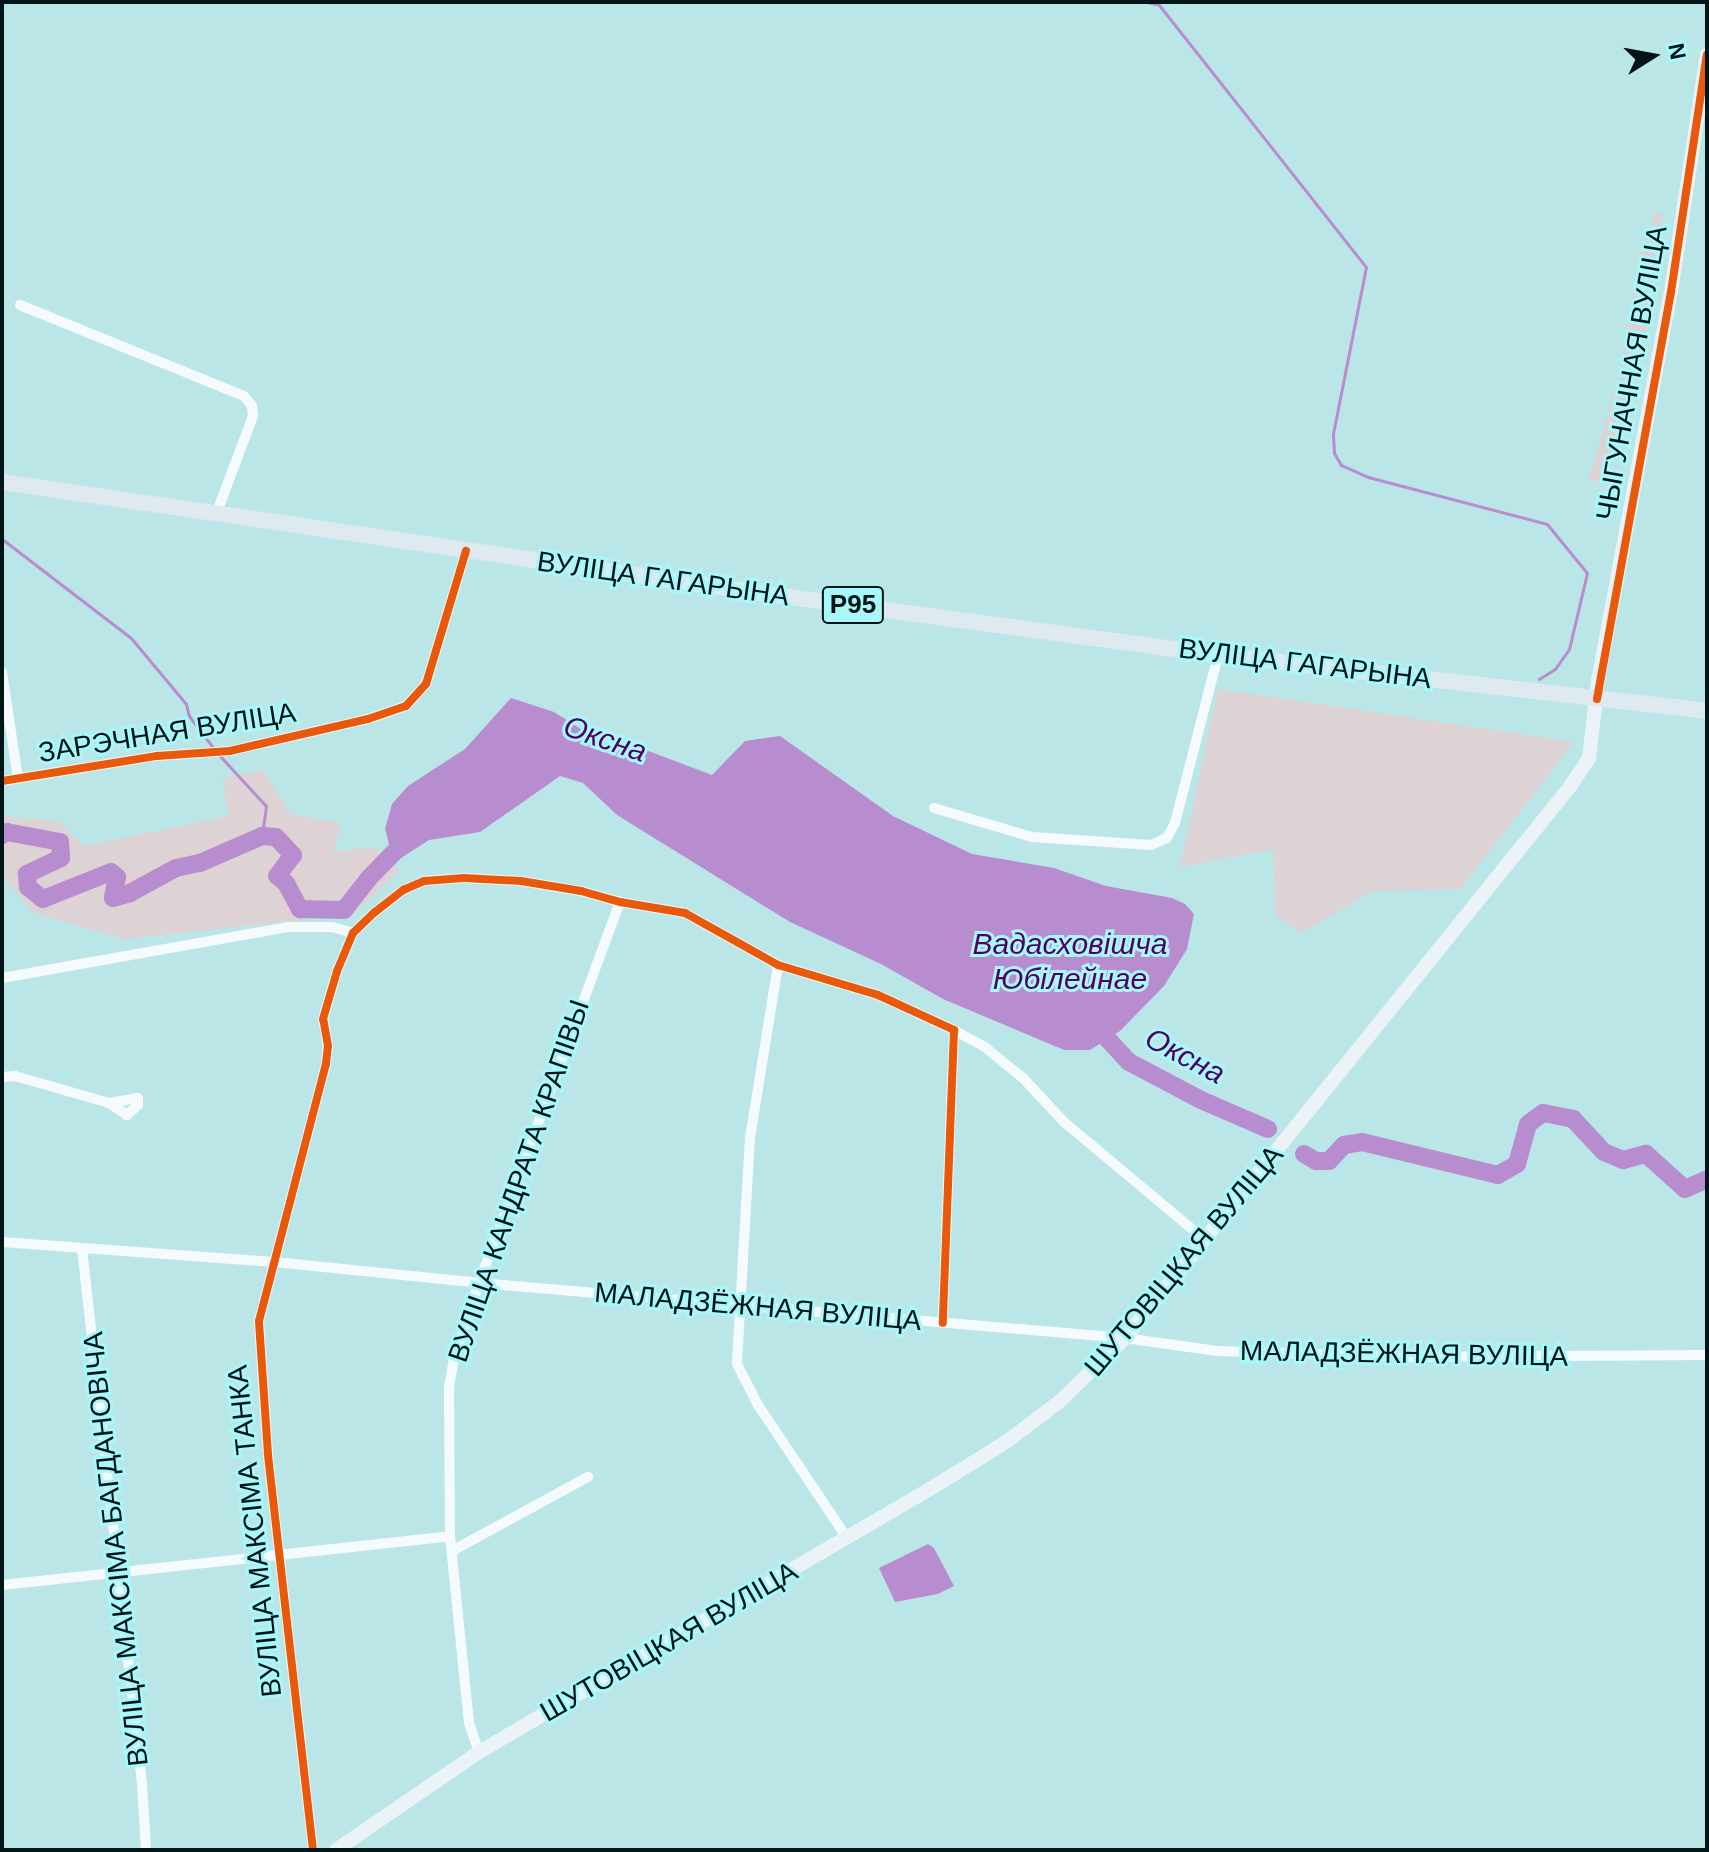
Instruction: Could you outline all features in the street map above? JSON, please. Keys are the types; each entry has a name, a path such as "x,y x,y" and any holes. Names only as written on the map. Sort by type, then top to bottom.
{"main road":[{"name":"ЧЫГУНАЧНАЯ ВУЛІЦА","path":"1597,699 1671,292 1707,55"},
{"name":"ВУЛІЦА ГАГАРЫНА","path":"2,482 466,551 1218,655 1707,711"},
{"name":"ШУТОВІЦКАЯ ВУЛІЦА","path":"336,1850 479,1752 847,1538 1033,1423 1088,1376 1125,1338 1569,788 1589,758 1597,699"}],"street":[{"path":"20,305 244,396 252,406 253,416 217,512"},
{"name":"ЗАРЭЧНАЯ ВУЛІЦА","path":"2,781 157,756 230,751 368,719 406,706 426,684 466,551"},
{"path":"934,808 1032,837 1151,845 1167,838 1175,823 1218,655"},
{"path":"2,672 18,779"},
{"path":"2,978 287,927 332,927 353,933 403,890 424,881 464,878 521,881 685,913 778,965 878,995 986,1048 1024,1079 1064,1122 1205,1240"},
{"name":"ВУЛІЦА КАНДРАТА КРАПІВЫ","path":"479,1752 469,1723 450,1536 449,1387 454,1358 479,1283 620,902"},
{"name":"ВУЛІЦА МАКСІМА ТАНКА","path":"313,1850 279,1554 259,1321 326,1064 328,1046 323,1019 337,971 353,933"},
{"path":"778,965 750,1137 737,1364 745,1382 847,1538"},
{"path":"943,1323 954,1030"},
{"path":"2,1077 15,1076 109,1103"},
{"name":"МАЛАДЗЁЖНАЯ ВУЛІЦА","path":"2,1242 274,1262 479,1283 1125,1338 1252,1353 1410,1357 1707,1355"},
{"name":"ВУЛІЦА МАКСІМА БАГДАНОВІЧА","path":"82,1249 142,1783 146,1850"},
{"path":"452,1551 588,1477"},
{"path":"2,1585 450,1536"}],"shaded area":[{"path":"1654,213 1663,214 1652,279 1635,274 1639,250 1647,250"},
{"path":"1633,289 1652,292 1641,358 1623,355"},
{"path":"1621,368 1635,372 1603,484 1589,480"},
{"path":"1218,689 1574,742 1460,889 1373,891 1301,933 1275,915 1273,849 1180,867"},
{"path":"263,770 290,814 341,823 333,852 374,847 400,870 354,914 124,939 34,913 2,876 2,816 59,821 84,846 229,816 222,779"}],"water":[{"name":"Вадасховішча Юбілейнае","path":"511,698 554,712 606,745 643,749 712,775 745,741 780,736 893,816 972,854 1054,868 1106,886 1172,898 1185,904 1194,914 1187,949 1164,986 1120,1031 1090,1050 1064,1050 943,999 881,964 790,922 617,815 583,783 560,776 480,832 429,840 401,858 393,859 385,829 392,804 408,786 465,749"},
{"path":"928,1544 934,1548 954,1586 938,1594 895,1602 879,1568"}],"waterway":[{"path":"1147,2 1159,5 1366,267 1333,434 1334,453 1341,465 1368,477 1547,524 1587,573 1569,649 1555,669 1539,679"},
{"path":"2,539 131,638 186,704 189,716 215,750"},
{"path":"220,756 266,806 262,836"},
{"name":"Оксна","path":"2,835 7,832 60,842 61,858 27,874 28,887 43,899 111,872 117,877 113,898 130,893 176,868 200,863 262,836 276,837 293,855 277,876 286,883 300,909 344,910 368,879 408,838"},
{"name":"Оксна","path":"1090,1020 1129,1062 1201,1100 1268,1129"},
{"name":"Оксна","path":"1304,1154 1316,1161 1329,1161 1344,1145 1362,1142 1498,1175 1517,1164 1528,1124 1543,1113 1573,1119 1604,1152 1623,1160 1646,1154 1685,1189 1707,1179"}],"cycle path":[{"path":"1597,699 1671,292 1707,55"},
{"path":"2,781 157,756 230,751 368,719 406,706 426,684 466,551"},
{"path":"313,1850 268,1454 259,1321 326,1064 328,1046 323,1019 337,971 353,933 375,912 403,890 424,881 464,878 521,881 581,891 620,902 685,913 778,965 878,995 954,1030 943,1323"}]}
